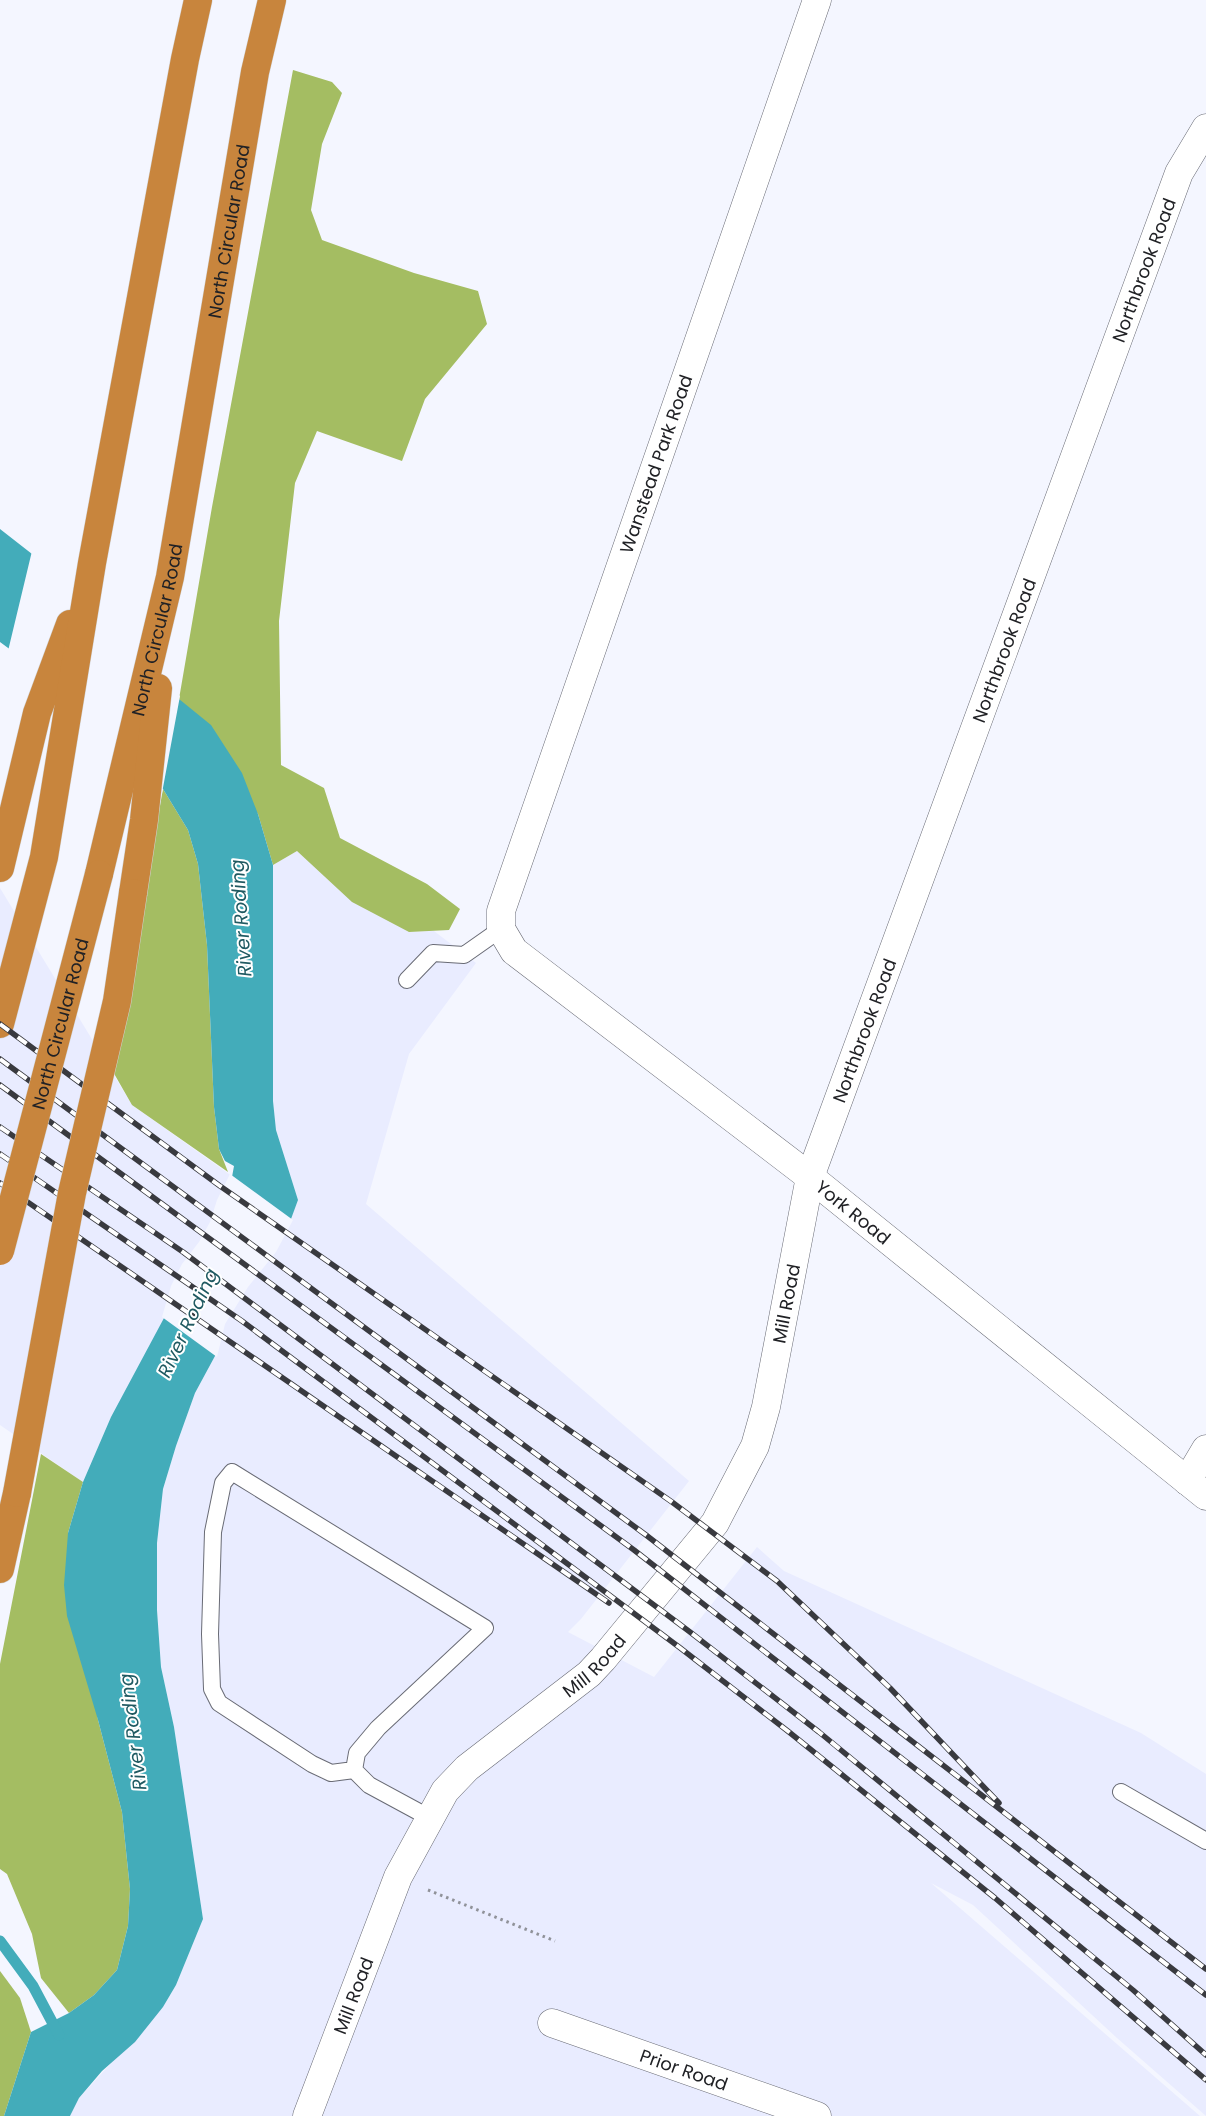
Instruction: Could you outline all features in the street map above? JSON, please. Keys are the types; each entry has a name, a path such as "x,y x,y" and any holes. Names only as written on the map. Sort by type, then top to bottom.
{"highway":[{"path":"0,1024 44,857 92,564 185,59 198,0"},
{"name":"North Circular Road","path":"0,1251 99,874 170,577 255,72 272,0"},
{"path":"0,868 37,713 92,564"},
{"path":"0,1569 19,1483 72,1193 117,1001 144,820 170,577"}],"street":[{"name":"Wanstead Park Road","path":"502,929 501,911 817,0"},
{"name":"Northbrook Road","path":"810,1177 1179,173 1206,128"},
{"name":"York Road","path":"502,929 514,951 810,1177 1197,1489"},
{"name":"Mill Road","path":"306,2116 398,1878 445,1791 467,1768 589,1674 715,1523 755,1446 766,1407 810,1177"},
{"path":"1197,1489 1206,1449"},
{"name":"Prior Road","path":"552,2023 817,2116"}],"lane":[{"path":"406,980 432,953 464,955 502,929"},
{"path":"232,1472 486,1628 364,1744 357,1753 354,1770 331,1773 312,1764 219,1703 212,1689 210,1634 213,1532 223,1483 232,1472"},
{"path":"354,1770 369,1785 430,1818"},
{"path":"1121,1792 1206,1842"}],"path":[{"path":"398,1878 556,1941"}],"shaded area":[{"path":"297,851 322,872 409,932 434,931 476,963 409,1054 366,1204 689,1481 581,1619 568,1632 654,1677 757,1547 784,1571 1141,1733 1206,1774 1206,2116 1117,2038 973,1905 931,1883 1200,2116 70,2116 79,2098 163,2007 176,1985 203,1919 174,1727 161,1667 157,1610 157,1543 163,1489 176,1446 195,1393 215,1356 111,1417 83,1482 0,1425 0,888 132,1105 291,1218 298,1200 276,1130 273,1101 273,865"}],"green space":[{"path":"293,70 332,82 342,93 322,144 311,210 322,240 414,273 478,291 487,324 425,399 402,461 317,431 295,483 279,621 281,765 324,788 340,838 427,884 460,909 449,930 409,932 352,902 297,851 273,865 258,814 179,699 212,507"},
{"path":"163,789 188,830 198,864 207,945 214,1107 219,1149 228,1172 132,1105 112,1070"},
{"path":"41,1454 83,1482 68,1533 98,1720 122,1812 130,1889 128,1926 117,1970 94,1995 69,2013 41,1978 32,1934 7,1874 0,1869 0,1664"},
{"path":"0,1971 20,1998 31,2032 4,2116 0,2116"}],"water":[{"name":"River Roding","path":"0,529 41,561 179,699 211,725 242,773 258,814 273,865 273,1101 276,1130 298,1200 291,1219 223,1323 215,1356 195,1393 163,1489 157,1543 157,1610 161,1667 174,1727 203,1919 176,1985 163,2007 135,2042 102,2071 79,2098 70,2116 4,2116 31,2032 69,2013 94,1995 117,1970 128,1926 130,1889 122,1812 98,1720 67,1616 64,1585 68,1533 83,1482 111,1417 164,1318 173,1287 201,1243 232,1177 234,1166 225,1161 219,1149 214,1107 207,945 198,864 188,830 163,789 50,679 0,642"}],"pier":[{"path":"32,551 43,559 180,696 162,793 107,736 48,681 8,651"},
{"path":"230,1174 293,1220 276,1252 248,1287 225,1324 217,1357 162,1317 171,1286 182,1264 199,1242 210,1222 217,1200"}],"waterway":[{"path":"0,1941 33,1986 59,2035"}],"railway":[{"path":"0,1024 220,1186 672,1502 777,1581 890,1688 999,1803"},
{"path":"0,1059 646,1535 1206,1969"},
{"path":"0,1085 634,1550 1206,1995"},
{"path":"0,1127 183,1252 690,1632 819,1732 1133,1990 1206,2055"},
{"path":"0,1154 242,1321 679,1647 789,1732 995,1898 1206,2080"},
{"path":"0,1183 609,1603"}]}
